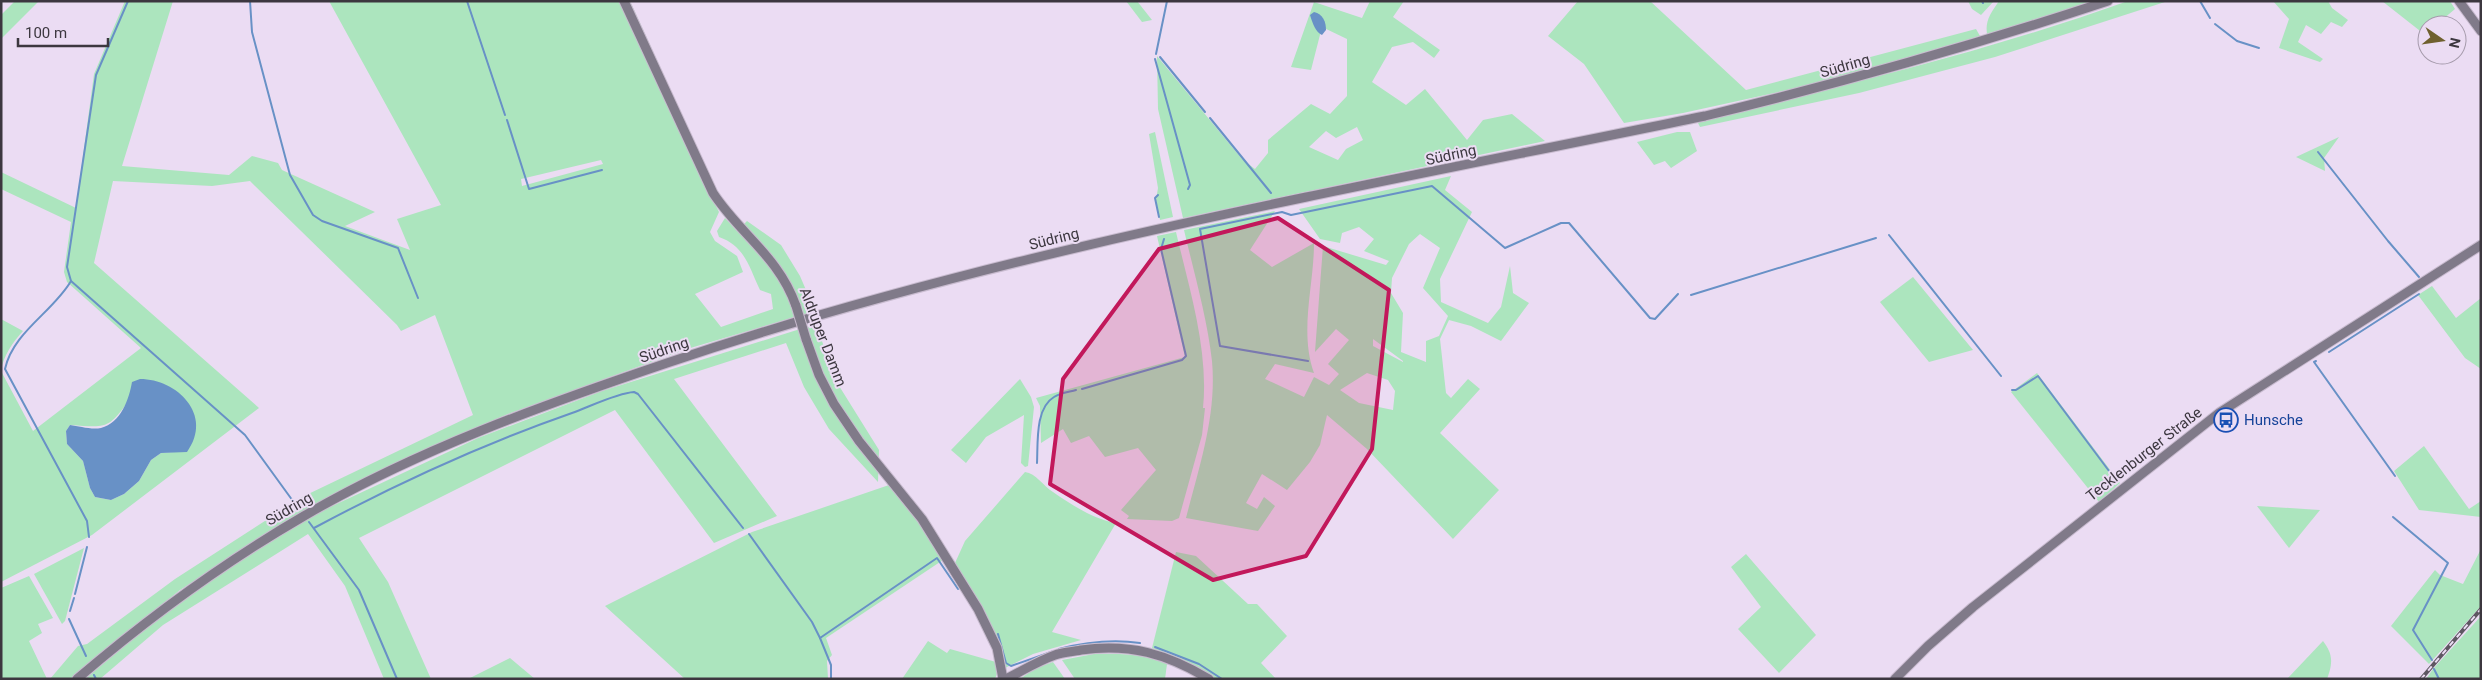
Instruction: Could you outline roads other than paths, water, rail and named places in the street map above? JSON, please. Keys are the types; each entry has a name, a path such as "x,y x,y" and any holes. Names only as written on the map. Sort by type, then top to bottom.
{"main road":[{"name":"Aldruper Damm","path":"624,1 713,193 732,220 763,249 780,271 790,288 819,375 834,404 859,441 922,519 978,608 997,648 1005,679"},
{"name":"Südring","path":"77,679 162,609 214,572 307,514 358,487 508,420 591,389 733,341 923,286 1103,241 1705,116 1800,93 1970,46 2108,1"},
{"path":"2459,1 2481,31"},
{"name":"Tecklenburger Straße","path":"1895,679 1928,646 1973,607 2219,413 2481,245"},
{"path":"1005,679 1056,654 1089,649 1120,648 1147,651 1173,659 1209,679"}],"water":[{"path":"1314,12 1322,16 1325,21 1326,30 1322,35 1316,30 1312,21 1310,15"},
{"path":"140,379 167,385 178,392 194,413 196,425 194,438 187,452 161,453 151,460 139,481 124,494 111,500 95,497 90,488 83,461 67,444 66,431 70,425 93,429 101,428 114,421 126,403 132,382"}],"waterway":[{"path":"128,1 96,75 67,267 71,281 245,435 298,508"},
{"path":"250,1 252,32 290,175 313,215 322,221 398,248 418,298"},
{"path":"467,1 505,115"},
{"path":"1156,54 1167,1"},
{"path":"2200,1 2210,18"},
{"path":"2215,24 2237,41 2259,48"},
{"path":"1160,57 1205,112"},
{"path":"1155,59 1190,185 1188,189"},
{"path":"1210,118 1271,193"},
{"path":"507,120 529,189 602,170"},
{"path":"2318,152 2419,277"},
{"path":"1308,361 1220,346 1200,229 1282,212 1291,215 1432,186 1505,248 1561,223 1569,223 1650,318 1655,319 1678,294"},
{"path":"1158,195 1155,198 1159,217"},
{"path":"1889,235 2001,376"},
{"path":"1691,295 1876,238"},
{"path":"1082,389 1182,360 1186,356 1161,249 1164,239"},
{"path":"71,281 54,303 16,344 9,356 5,369 87,521 89,537"},
{"path":"2329,352 2419,294"},
{"path":"2316,361 2314,362 2395,476"},
{"path":"2012,390 2016,390 2038,376 2115,479"},
{"path":"1037,463 1038,436 1043,409 1054,397 1076,390"},
{"path":"314,528 377,495 473,451 611,398 634,392 638,394 743,528"},
{"path":"2393,517 2448,563 2413,630 2432,660"},
{"path":"309,522 359,590 397,679"},
{"path":"749,534 812,622 820,638 937,558 958,589"},
{"path":"75,594 87,547"},
{"path":"70,611 74,598"},
{"path":"69,619 86,656"},
{"path":"998,634 1006,663 1011,666 1054,651"},
{"path":"820,638 831,665 831,679"},
{"path":"1059,649 1099,642 1140,643"},
{"path":"1155,647 1199,664 1222,679"},
{"path":"2434,669 2439,679"},
{"path":"94,675 96,679"}],"railway":[{"path":"2421,679 2481,609"}],"place":[{"name":"Hunsche","path":"2226,420"}]}
